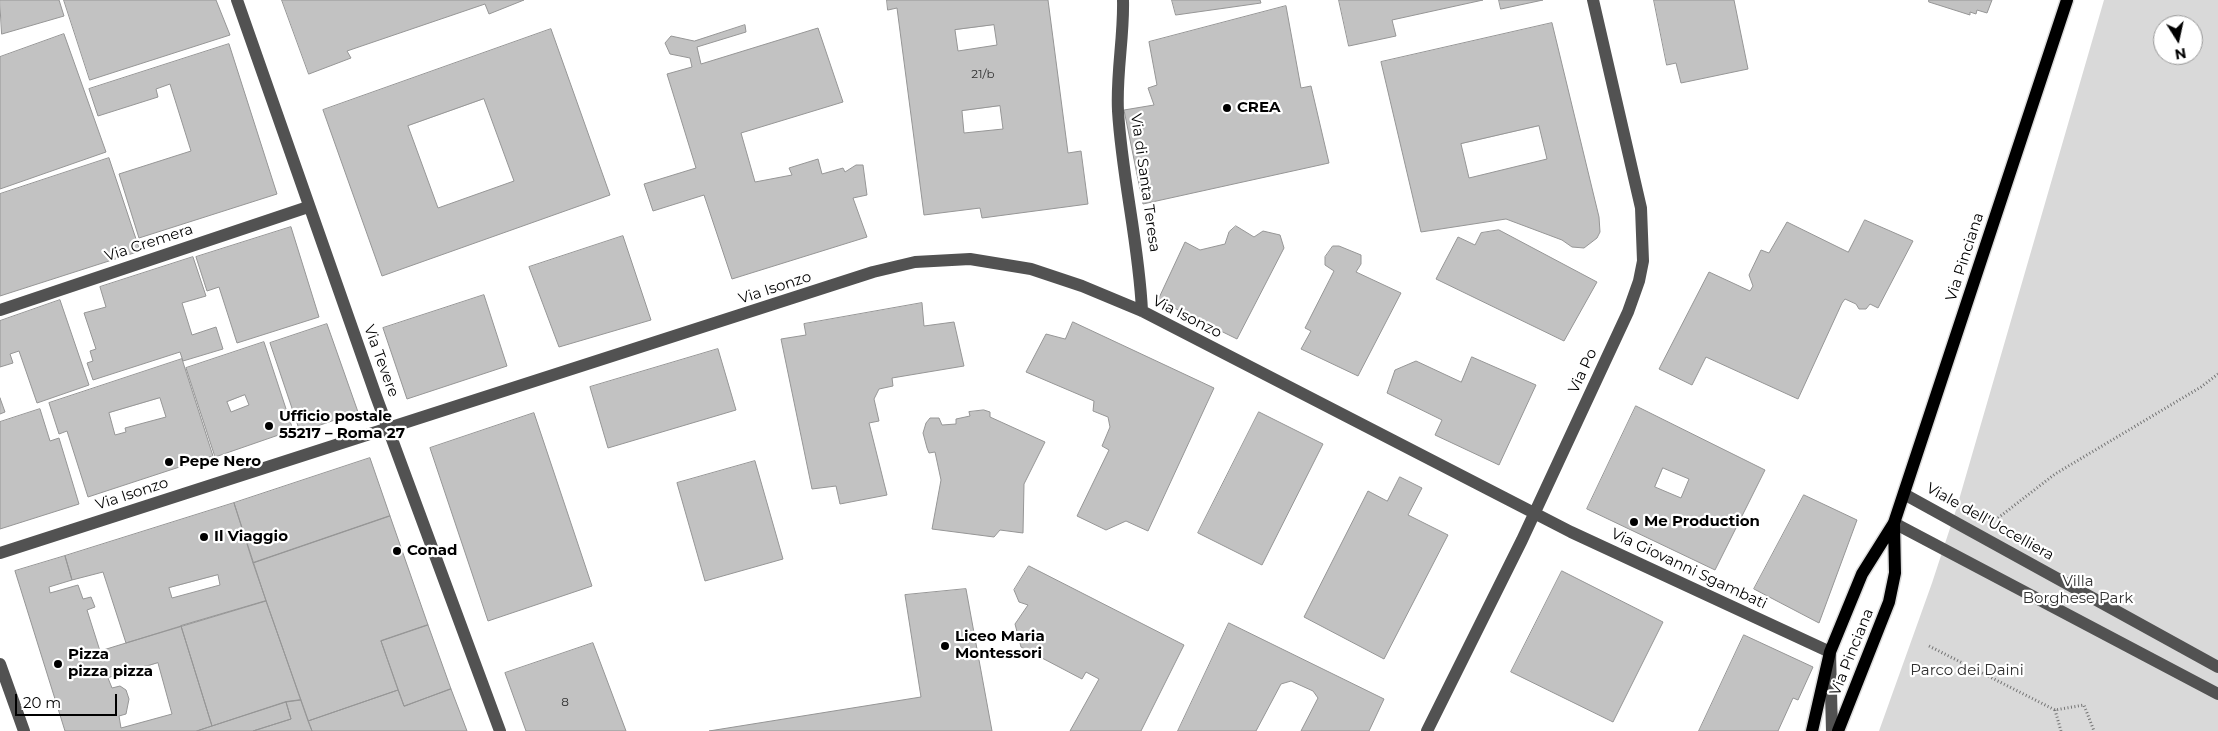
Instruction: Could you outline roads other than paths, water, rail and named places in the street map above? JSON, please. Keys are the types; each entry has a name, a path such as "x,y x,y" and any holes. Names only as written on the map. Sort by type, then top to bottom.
{"main road":[{"name":"Via Pinciana","path":"1812,731 1830,652 1862,574 1894,523 2067,0"},
{"name":"Via Pinciana","path":"1838,731 1875,641 1891,594 1895,573 1894,523"}],"street":[{"name":"Via Tevere","path":"237,0 308,207 500,731"},
{"name":"Via di Santa Teresa","path":"1123,0 1118,108 1138,257 1142,311"},
{"name":"Via Po","path":"1427,731 1535,513 1628,312 1639,281 1643,261 1643,227 1638,189 1593,0"},
{"name":"Via Cremera","path":"0,310 308,207"},
{"name":"Via Isonzo","path":"0,553 873,272 915,262 970,259 1010,264 1054,276 1142,311 1535,513"},
{"name":"Viale dell'Uccelliera","path":"1904,494 2218,667"},
{"name":"Via Giovanni Sgambati","path":"1535,513 1830,652"},
{"path":"1894,523 2218,694"},
{"name":"Via Pinciana","path":"1830,652 1832,731"},
{"path":"0,664 24,731"}],"place":[{"name":"CREA","path":"1227,108"},
{"name":"Ufficio postale 55217 – Roma 27","path":"269,426"},
{"name":"Pepe Nero","path":"169,462"},
{"name":"Me Production","path":"1634,522"},
{"name":"Il Viaggio","path":"204,537"},
{"name":"Conad","path":"397,551"},
{"name":"Liceo Maria Montessori","path":"945,646"},
{"name":"Pizza pizza pizza","path":"58,664"}],"park label":[{"name":"Villa Borghese Park","path":"2078,590"},
{"name":"Parco dei Daini","path":"1967,671"}]}
